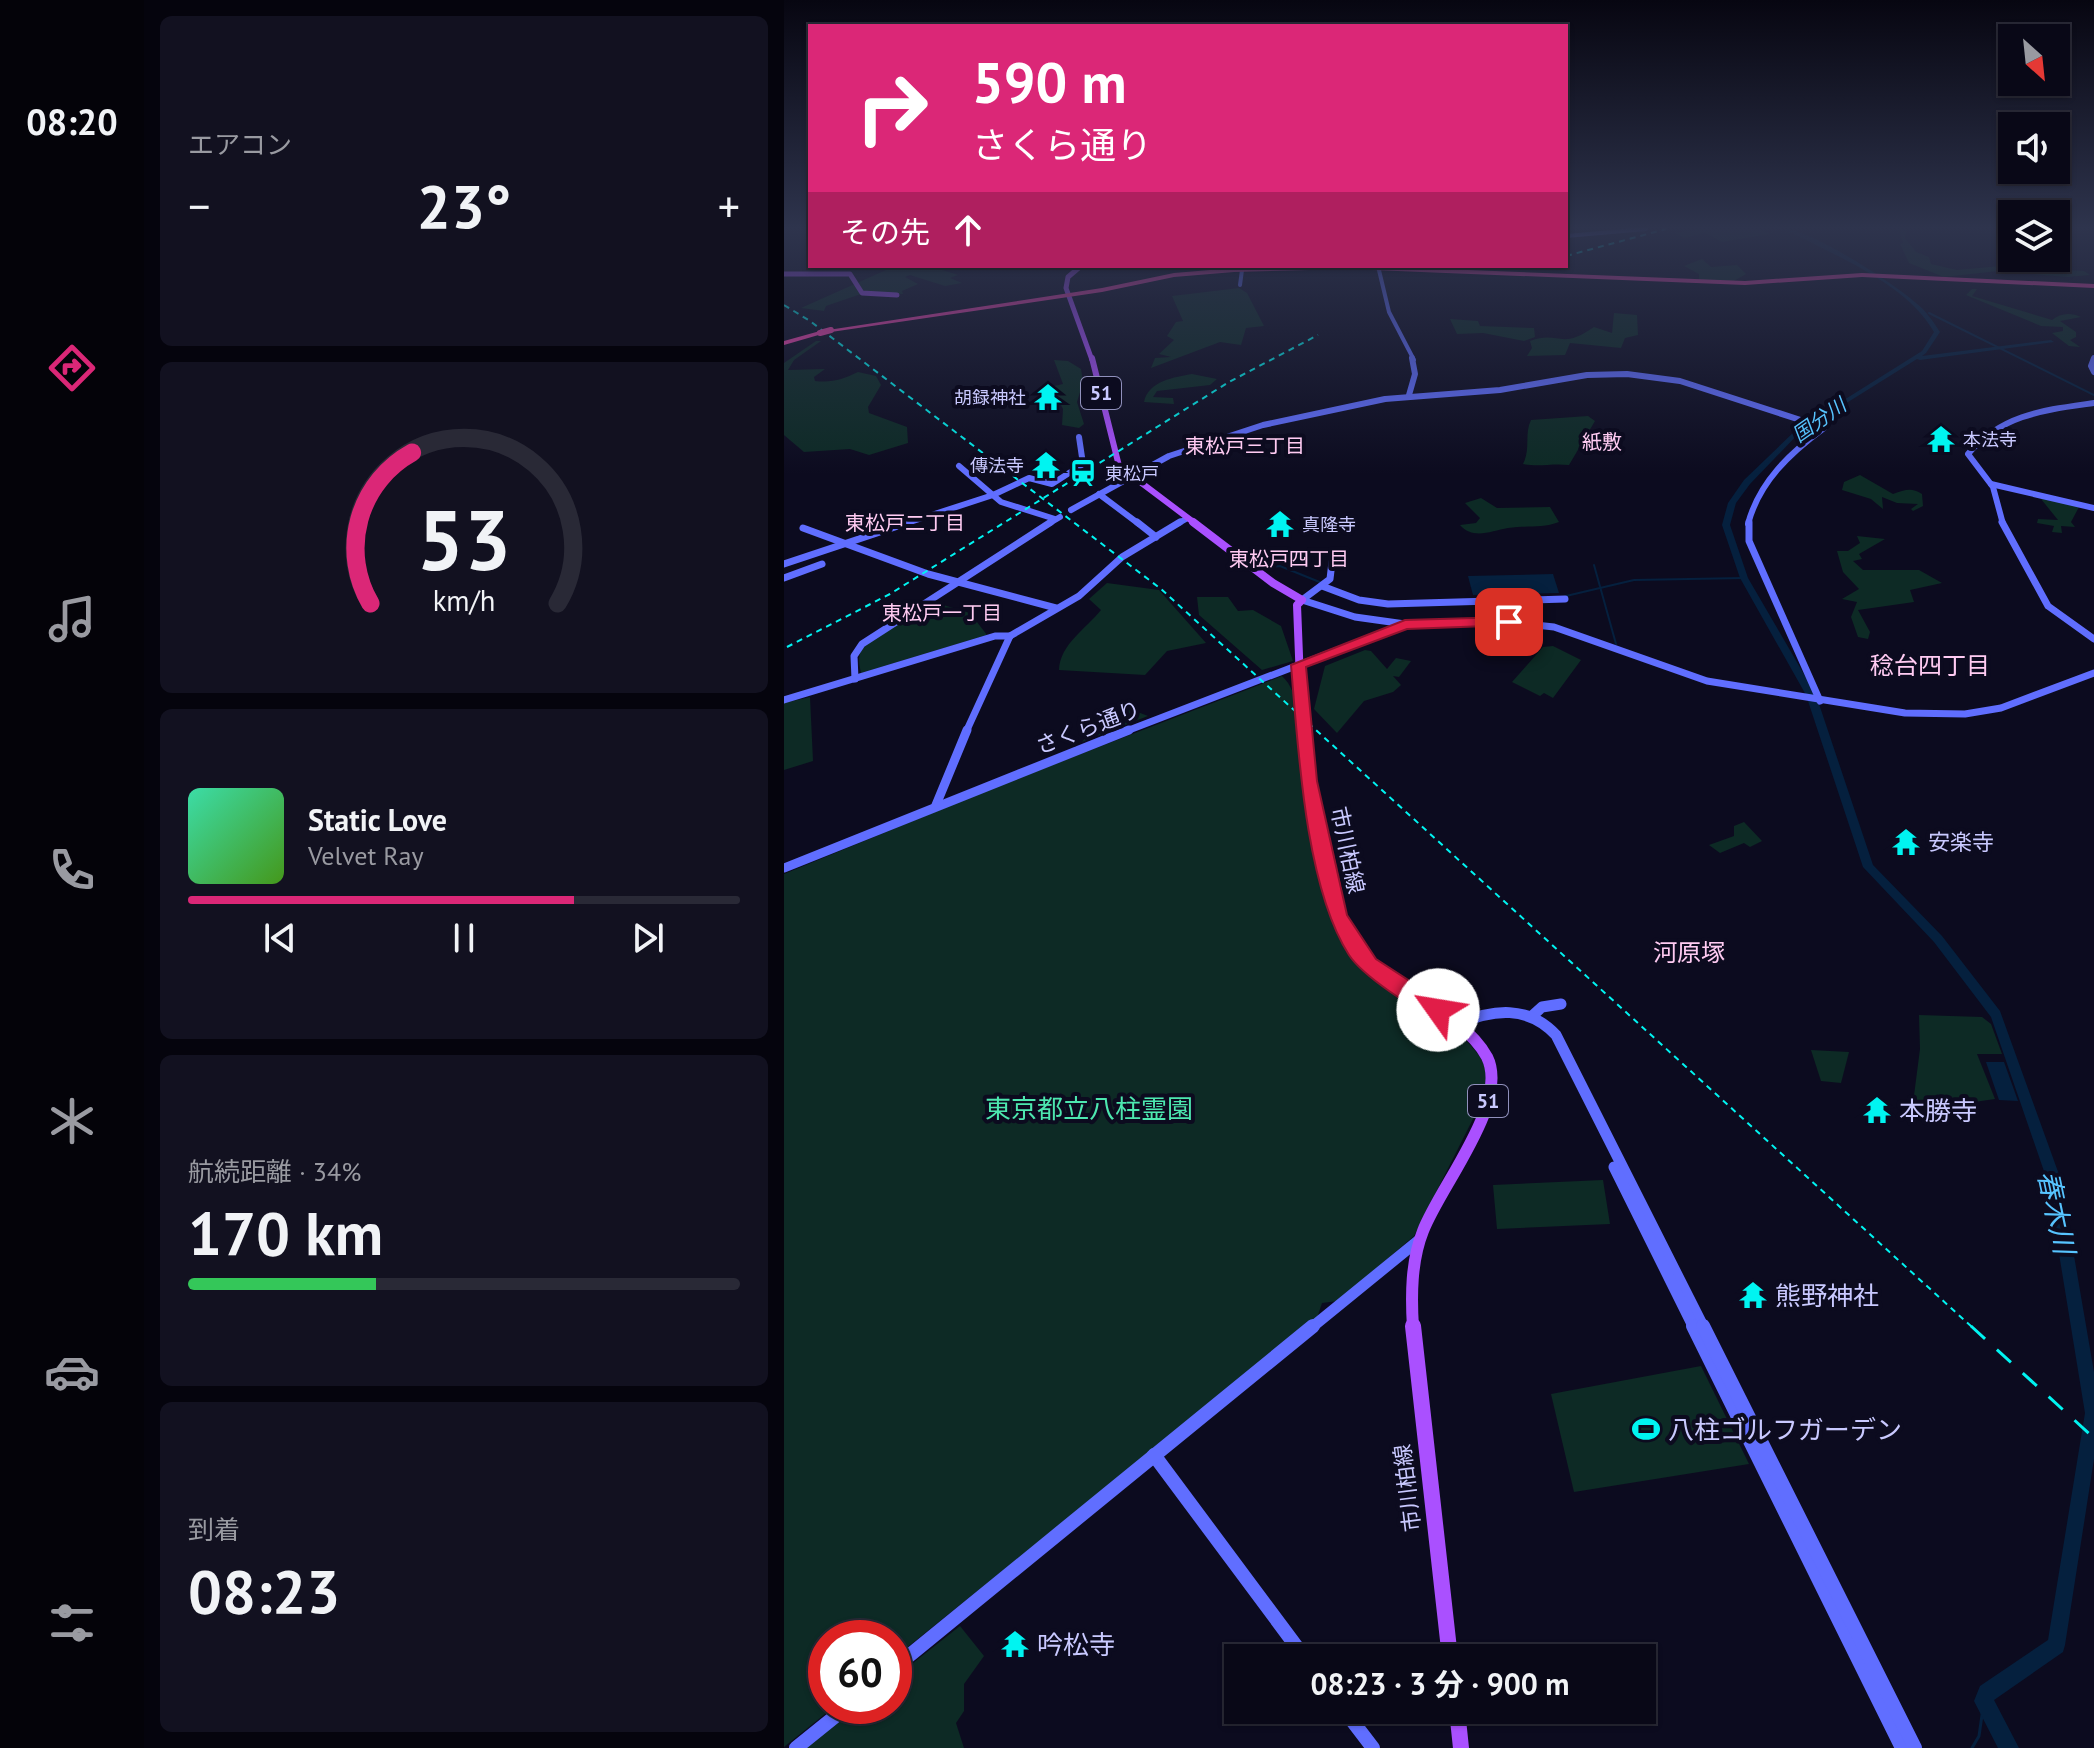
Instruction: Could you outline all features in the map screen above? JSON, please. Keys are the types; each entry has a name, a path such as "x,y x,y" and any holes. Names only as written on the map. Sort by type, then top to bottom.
{"highway":[{"path":"784,343 831,330 962,311"}],"main road":[{"name":"51","path":"1073,311 1091,356 1116,459 1128,476 1273,583 1302,600"},
{"name":"市川柏線","path":"1302,600 1297,605 1299,665 1309,781 1338,915 1357,951 1369,964 1458,1024 1490,1065 1492,1092 1419,1240 1414,1271 1414,1341 1448,1644"},
{"path":"1458,1724 1461,1748"}],"street":[{"path":"1388,311 1414,361 1409,395"},
{"path":"2094,358 2091,366 2094,372"},
{"path":"1071,510 1169,456 1222,436 1320,411 1409,395 1500,390 1587,375 1627,374 1680,381 1824,428 1776,482 1760,504 1753,523 1758,549 1822,701"},
{"path":"2094,403 2036,409 1982,435 1969,456 1991,484 2005,532 2042,598 2052,611 2094,639"},
{"path":"784,564 993,495 1031,477 1051,484 1083,464 1079,437"},
{"path":"855,679 854,656 862,644 1058,518 1007,504 959,466"},
{"path":"1991,484 2094,508"},
{"path":"1099,494 1156,537"},
{"path":"936,805 993,667 1010,636 1085,592 1122,557 1186,519"},
{"path":"800,529 954,583 1056,608"},
{"path":"1302,600 1331,577 1332,562"},
{"path":"784,578 822,564"},
{"path":"1324,585 1359,600 1388,604 1565,599"},
{"path":"1302,600 1355,617 1405,624 1509,622 1545,625 1570,630 1707,681 1905,713 1965,714 2024,702 2094,673"},
{"name":"さくら通り","path":"784,868 936,805 1405,624"},
{"path":"784,700 995,636 1010,636"},
{"path":"1532,1016 1542,1007 1561,1004"},
{"path":"1458,1024 1506,1011 1532,1016 1556,1035 1915,1748"},
{"path":"1532,1016 1552,1038 1902,1748"},
{"path":"912,1653 1419,1240"},
{"path":"1154,1455 1295,1644"},
{"path":"796,1748 826,1724"},
{"path":"1355,1724 1373,1748"}],"green space":[{"path":"1178,311 1256,311 1264,326 1246,328 1241,345 1220,342 1151,368 1155,358 1171,357 1159,354 1174,340 1167,336 1176,322 1183,321"},
{"path":"2004,311 2021,311 2052,320 2066,314 2081,317 2060,321 2076,332 2076,337 2070,340 2080,347 2069,346 2052,333 2063,331 2063,327 2041,326"},
{"path":"1614,313 1637,315 1638,335 1625,338 1621,348 1570,343 1565,355 1527,356 1532,348 1530,341 1540,338 1574,338 1594,327 1612,333"},
{"path":"1450,319 1478,321 1480,326 1534,328 1535,337 1524,341 1483,333 1457,334"},
{"path":"816,341 821,341 794,360 788,370 825,369 814,377 815,381 838,380 858,372 876,376 881,385 868,407 869,413 907,427 908,443 869,455 850,449 804,452 784,435 784,363"},
{"path":"1054,360 1068,361 1081,369 1083,382 1077,402 1084,424 1079,428 1062,425 1063,409 1059,401 1041,406 1056,394 1045,388 1063,384"},
{"path":"1192,374 1217,379 1210,385 1157,391 1153,397 1173,398 1174,404 1144,402 1156,385"},
{"path":"1588,416 1595,421 1569,465 1523,464 1531,420"},
{"path":"1860,475 1893,494 1915,490 1922,494 1923,506 1913,511 1911,509 1918,504 1897,503 1882,497 1883,509 1871,499 1842,490 1844,482"},
{"path":"2037,494 2079,507 2071,522 2075,527 2061,526 2062,533 2052,532 2054,526 2037,523 2038,519 2058,520"},
{"path":"1481,498 1497,508 1550,507 1559,522 1482,533 1465,530 1460,525 1476,523 1480,518 1465,503"},
{"path":"1857,536 1885,539 1859,554 1862,559 1853,561 1863,570 1919,570 1942,583 1910,590 1914,602 1858,610 1870,632 1868,639 1858,637 1851,617 1857,602 1842,599 1859,589 1843,572 1837,551 1848,551 1860,543"},
{"path":"1107,583 1159,590 1206,643 1167,651 1145,675 1059,670 1064,652 1101,610 1089,599"},
{"path":"1197,597 1228,597 1238,611 1253,610 1281,626 1293,661 1262,670 1199,615"},
{"path":"940,604 970,613 987,635 861,673 860,654 872,640 908,618"},
{"path":"1553,646 1581,660 1553,698 1544,693 1540,696 1512,682 1543,647"},
{"path":"1365,650 1371,651 1387,669 1396,658 1411,661 1399,677 1393,676 1401,685 1393,692 1364,701 1337,733 1314,709 1325,666"},
{"name":"東京都立八柱霊園","path":"1282,676 1295,699 1314,843 1332,917 1340,936 1354,955 1374,973 1467,1041 1481,1059 1487,1077 1486,1086 1482,1101 1414,1236 1338,1301 1322,1303 1317,1318 912,1644 912,1620 808,1620 808,1724 813,1724 784,1747 784,874 993,788"},
{"path":"810,697 813,761 784,770 784,703"},
{"path":"1130,709 1148,716 1082,742 1097,724 1098,713"},
{"path":"1744,822 1762,841 1750,847 1744,843 1720,853 1709,845 1734,836 1734,826"},
{"path":"1919,1015 1982,1017 1991,1024 2002,1054 1977,1054 1995,1099 1912,1111 1920,1049"},
{"path":"1811,1050 1849,1052 1841,1083 1821,1081"},
{"path":"1603,1180 1610,1224 1497,1229 1493,1185"},
{"name":"八柱ゴルフガーデン","path":"1701,1366 1749,1464 1574,1492 1551,1394"},
{"path":"960,1626 984,1656 964,1684 964,1711 956,1723 964,1748 805,1748 836,1724 912,1724 912,1664"}],"water":[{"path":"1553,574 1559,593 1473,595 1468,576"},
{"path":"1986,1062 2004,1062 2018,1101 1999,1100"}],"waterway":[{"name":"春木川","path":"1922,311 1937,332 1924,352 1798,431 1747,482 1732,503 1726,525 1744,578 1811,695 1868,867 1938,939 1996,1015 2054,1180 2093,1413 2056,1645 1987,1693 1984,1701 2009,1748"},
{"path":"1929,313 2094,395"},
{"path":"1920,358 2051,342"},
{"path":"1594,565 1600,588"},
{"path":"1263,568 1280,566 1322,583"},
{"path":"1600,588 1634,580 1744,578"},
{"path":"1566,596 1600,588"},
{"path":"1600,588 1616,644"},
{"path":"1972,1748 1979,1736 1984,1701"}],"railway":[{"path":"793,311 1043,499"},
{"path":"1043,499 1229,382 1318,335"},
{"path":"787,647 890,594 1043,499"},
{"path":"1043,499 1161,589 1973,1328"},
{"path":"1971,1326 2094,1438"}],"place":[{"name":"胡録神社","path":"1048,397"},
{"name":"本法寺","path":"1941,439"},
{"name":"傳法寺","path":"1046,465"},
{"name":"東松戸","path":"1083,473"},
{"name":"真隆寺","path":"1280,524"},
{"name":"安楽寺","path":"1906,842"},
{"name":"本勝寺","path":"1877,1110"},
{"name":"熊野神社","path":"1753,1295"},
{"name":"八柱ゴルフガーデン","path":"1646,1429"},
{"name":"吟松寺","path":"1015,1644"}],"district":[{"name":"紙敷","path":"1602,442"},
{"name":"東松戸三丁目","path":"1245,446"},
{"name":"東松戸二丁目","path":"905,523"},
{"name":"東松戸四丁目","path":"1289,559"},
{"name":"東松戸一丁目","path":"942,613"},
{"name":"稔台四丁目","path":"1930,665"},
{"name":"河原塚","path":"1689,952"}],"route":[{"path":"1438,1010 1386,979 1369,964 1357,951 1338,915 1331,896 1309,781 1300,706 1299,665 1399,629 1405,624 1509,622"}],"water label":[{"name":"国分川","path":"1819,420"}]}
